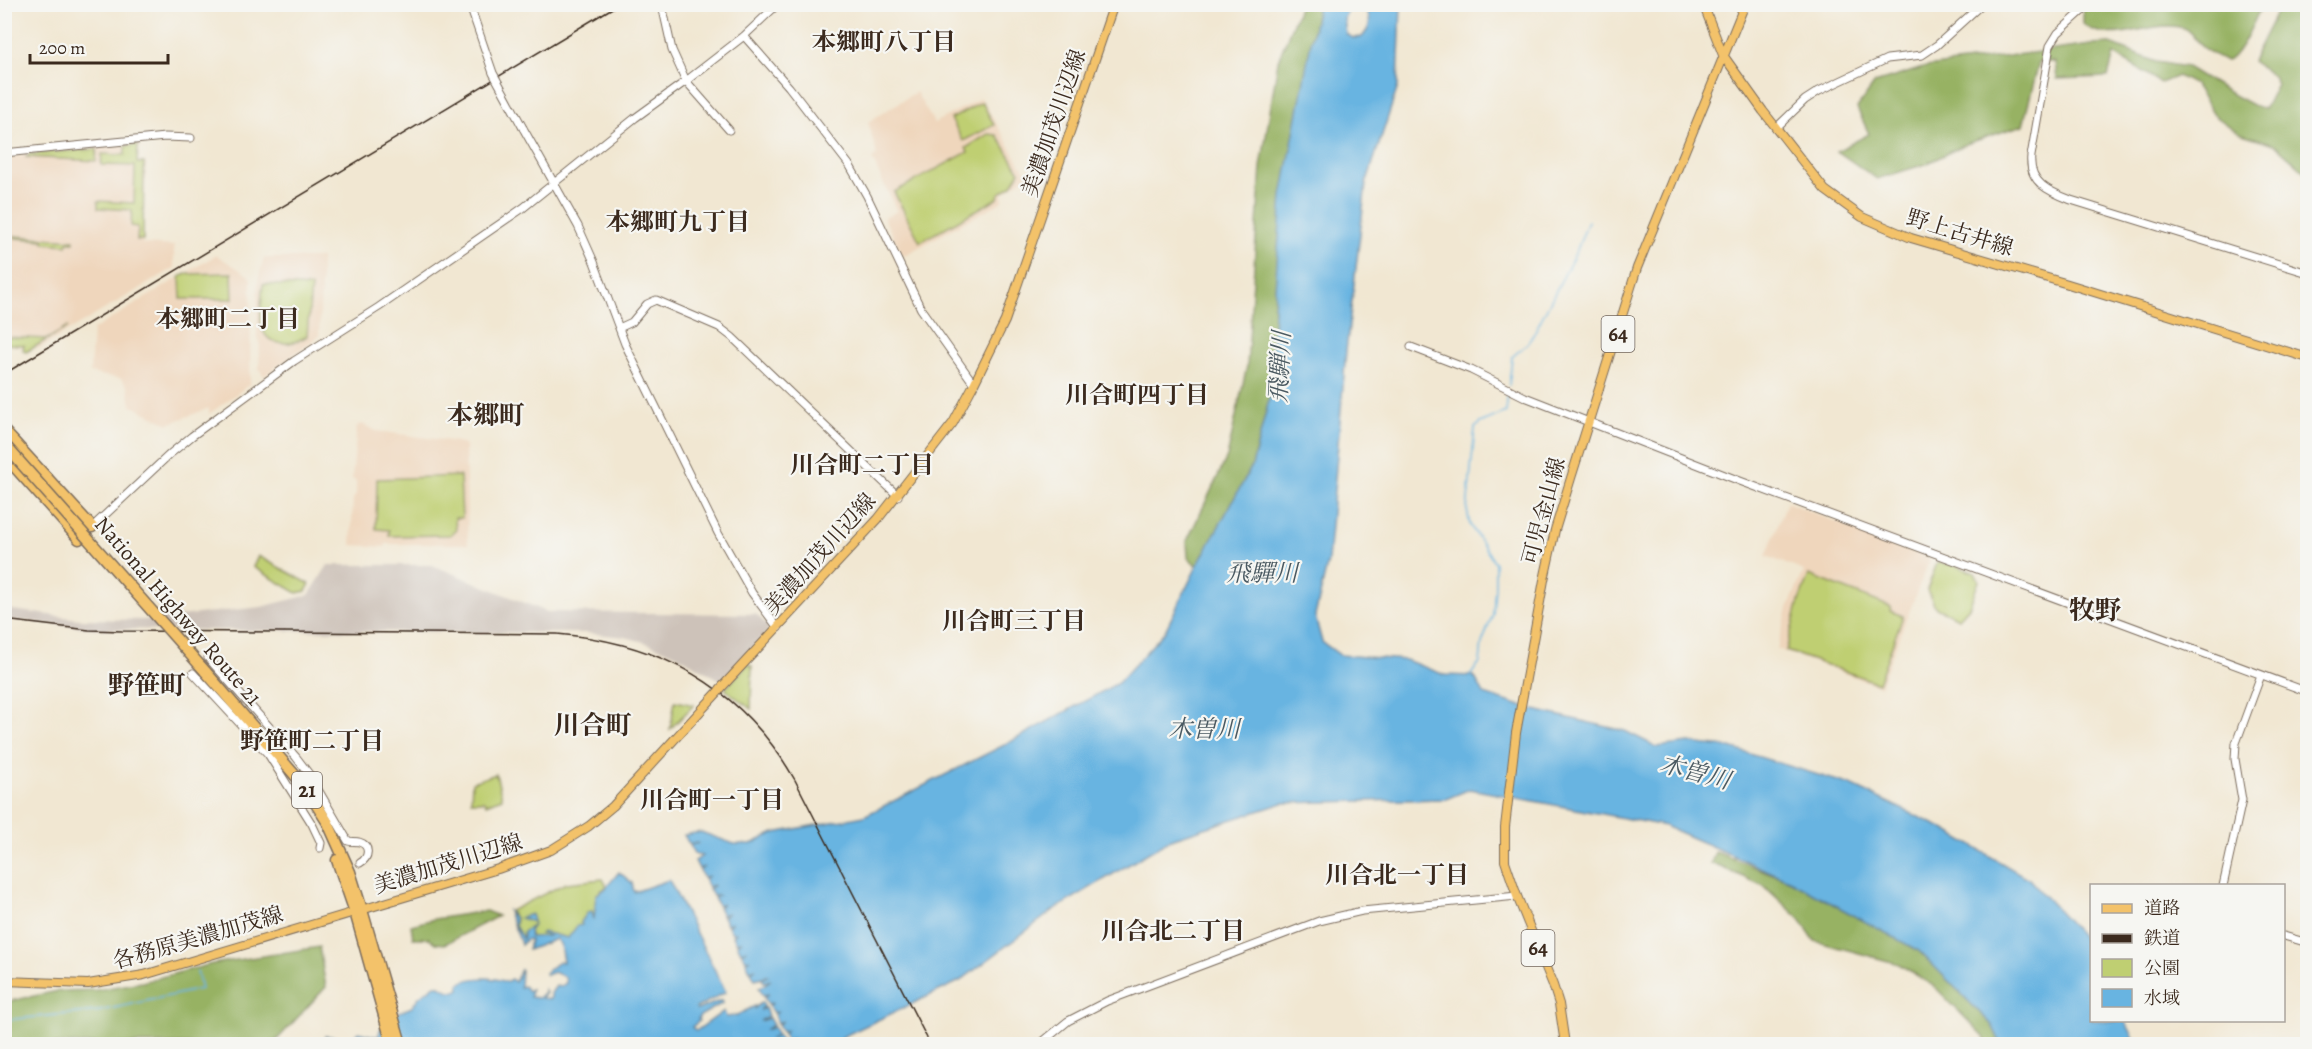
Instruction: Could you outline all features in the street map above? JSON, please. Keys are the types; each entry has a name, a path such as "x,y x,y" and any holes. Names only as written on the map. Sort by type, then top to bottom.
{"highway":[{"path":"4,431 92,527"},
{"name":"National Highway Route 21","path":"4,446 282,766 310,807 332,848 358,911 401,1044"},
{"path":"4,455 79,539"},
{"name":"National Highway Route 21","path":"366,935 392,1044"}],"main road":[{"name":"美濃加茂川辺線","path":"358,911 530,858 551,850 589,826 613,806 898,496 953,423 1005,321 1114,4"},
{"name":"野上古井線","path":"1703,4 1723,55 1776,128 1825,190 1862,218 1911,238 2307,358"},
{"name":"可児金山線","path":"1565,1044 1556,994 1517,896 1504,853 1507,798 1527,674 1555,530 1641,257 1744,4"},
{"name":"各務原美濃加茂線","path":"4,981 88,984 144,975 358,911"}],"street":[{"path":"79,539 170,454 303,355 458,254 556,184 635,118 744,36 778,4"},
{"path":"1776,128 1805,100 1819,91 1887,59 1922,55 1950,35 1982,4"},
{"path":"2090,4 2058,33 2050,46 2030,165 2035,180 2052,193 2071,200 2307,273"},
{"path":"470,5 493,73 556,184 594,262 625,344 718,533 752,593 778,628"},
{"path":"662,5 672,50 686,81 729,130"},
{"path":"744,36 789,87 850,166 867,196 921,309 974,384"},
{"path":"4,89 8,131 5,153 165,137 191,138"},
{"path":"619,328 632,322 647,304 656,300 719,327 898,496"},
{"path":"1411,347 1471,370 1525,397 1819,511 2307,692"},
{"path":"208,658 296,757 309,774 348,841 362,842 366,846 368,854 360,863"},
{"path":"200,673 268,754 312,824 321,843 320,849"},
{"path":"2223,884 2242,800 2235,759 2236,743 2261,675"},
{"path":"1040,1044 1068,1021 1086,1010 1240,949 1319,921 1362,911 1517,896"},
{"path":"2285,937 2307,943"}],"shaded area":[{"path":"916,92 934,123 981,98 1027,175 1003,193 1003,201 903,256 884,218 897,211 872,159 877,155 868,122"},
{"path":"140,143 138,162 146,163 143,244 174,246 174,268 40,348 5,345 5,156"},
{"path":"216,255 251,279 250,384 209,414 209,408 168,424 131,405 128,387 122,379 90,373 93,330"},
{"path":"264,258 321,258 321,290 319,336 264,376 259,369 260,342 257,337 258,280"},
{"path":"362,424 376,431 458,442 465,446 468,544 386,544 385,547 351,545 353,499 356,495 356,481 352,479 357,426"},
{"path":"1787,502 1895,546 1928,556 1930,559 1880,686 1777,649 1788,608 1804,571 1766,556"},
{"path":"328,565 432,565 547,612 756,614 769,630 722,681 675,654 644,642 625,637 587,633 98,629 5,619 5,609 79,619 143,620 261,607 309,595"}],"green space":[{"path":"1300,5 1318,5 1302,94 1275,289 1270,396 1252,466 1197,566 1188,557 1187,541 1227,457 1247,366 1261,167 1278,61"},
{"path":"2083,5 2262,5 2237,53 2226,61 2205,49 2189,31 2183,28 2158,27 2119,33 2094,31 2083,24"},
{"path":"2280,5 2307,5 2307,173 2274,144 2239,133 2214,115 2195,85 2178,76 2161,83 2114,54 2108,77 2057,79 2055,62 2039,62 2023,125 1966,144 1926,164 1877,179 1837,151 1869,134 1857,108 1875,83 1926,67 2091,45 2111,44 2156,62 2187,67 2258,108 2265,108 2277,84 2273,76 2252,61"},
{"path":"982,102 994,125 963,141 951,119"},
{"path":"988,134 997,135 1020,172 1012,185 999,194 998,198 920,242 894,192 968,152 966,148"},
{"path":"138,145 137,163 144,163 143,240 137,240 138,227 131,226 132,210 98,208 98,201 134,203 135,166 101,165 102,154 125,155 125,146"},
{"path":"97,149 96,161 26,157 29,154"},
{"path":"15,236 74,240 74,242 68,242 67,245 44,243 44,240 15,238"},
{"path":"232,273 233,299 181,299 180,277 186,274"},
{"path":"263,284 311,287 307,336 295,342 282,343 265,335 261,319"},
{"path":"5,337 48,339 26,352 23,350 24,345 5,344"},
{"path":"460,476 462,518 455,518 456,530 450,535 389,536 389,530 376,529 377,479"},
{"path":"258,556 310,584 306,591 297,593 253,567"},
{"path":"1937,563 1952,564 1975,573 1979,581 1969,607 1959,618 1936,608 1927,590"},
{"path":"1809,575 1891,607 1890,611 1903,616 1878,683 1786,651 1799,601"},
{"path":"748,664 752,666 751,709 725,689"},
{"path":"675,701 694,705 670,729"},
{"path":"496,774 502,798 486,804 484,801 471,801 472,782"},
{"path":"1715,852 1791,881 1919,951 1992,1025 2001,1044 1987,1044 1984,1037 1935,987 1899,964 1815,941 1800,919 1764,886 1711,863"},
{"path":"603,879 607,886 596,895 594,920 588,912 581,922 582,925 576,928 568,938 551,934 550,937 531,937 529,931 533,924 524,932 524,939 522,938 515,926 516,919 510,911 566,883"},
{"path":"486,911 498,916 445,944 435,943 429,938 413,938 411,925"},
{"path":"319,947 326,987 273,1044 5,1044 5,1002 58,991 96,990 142,982 212,964"}],"water":[{"name":"木曽川","path":"1318,5 1401,5 1398,86 1366,184 1346,351 1328,561 1315,616 1322,642 1340,655 1406,660 1445,675 1474,676 1484,694 1530,709 1625,731 1657,747 1689,743 1727,747 1851,785 1942,828 2029,879 2090,945 2090,1022 2126,1022 2137,1044 2001,1044 1992,1025 1919,951 1791,881 1665,826 1470,789 1446,799 1283,803 1171,839 1055,909 960,981 842,1037 842,1044 789,1044 792,1039 787,1041 783,1034 787,1030 782,1032 778,1025 783,1021 777,1023 774,1015 778,1012 773,1013 769,1006 773,1003 768,1004 764,997 769,994 763,995 759,988 771,980 764,982 762,979 769,975 755,979 751,972 756,968 750,970 746,962 751,959 746,960 742,953 747,950 741,952 737,944 742,941 736,942 733,935 737,932 732,933 728,926 733,922 727,924 723,917 728,913 722,915 718,907 723,904 718,906 714,898 719,895 713,896 709,889 714,885 708,887 704,879 709,876 703,878 700,870 704,867 699,869 695,861 702,856 694,854 690,845 699,843 689,844 684,835 701,832 734,844 751,844 774,833 864,816 1012,741 1118,683 1165,631 1197,566 1252,466 1270,396 1282,196","holes":["1357,7 1366,10 1369,18 1367,31 1362,37 1353,38 1346,34 1344,18 1348,10"]},
{"path":"619,872 632,883 634,892 669,880 726,992 696,1008 697,1010 722,1000 723,1003 700,1016 699,1021 692,1027 696,1031 724,1011 726,1017 735,1016 755,1006 755,1008 762,1002 764,1006 760,1010 765,1008 768,1016 760,1021 769,1018 773,1025 765,1030 774,1027 777,1034 770,1039 778,1036 782,1043 324,1044 325,1036 336,1037 340,1042 342,1037 348,1042 349,1038 358,1032 378,1037 381,1028 390,1016 412,1007 419,997 435,985 454,991 460,989 459,984 464,981 476,979 489,978 506,982 511,979 515,982 521,969 520,987 524,986 528,991 531,989 530,997 538,998 544,992 544,988 546,993 541,998 551,999 551,993 556,986 560,987 566,983 565,977 554,972 546,975 545,973 559,961 563,962 560,944 556,939 528,950 530,940 527,939 521,945 508,911 515,918 515,926 523,939 523,932 532,926 533,922 520,918 531,914 534,924 529,931 530,937 550,936 541,934 543,932 568,938 577,926 582,925 581,922 588,912 592,911 594,920 596,895 605,889"}],"waterway":[{"path":"1509,385 1512,357 1527,344 1533,335 1577,250 1588,221"},
{"path":"1470,676 1480,662 1482,643 1493,614 1495,587 1495,563 1470,525 1467,510 1475,428 1480,423 1506,412 1508,393"},
{"path":"4,1020 100,1011 201,989 197,971"}],"railway":[{"path":"4,374 619,4"},
{"path":"4,620 89,630 122,631 557,634 631,647 664,659 695,675 724,695 750,719 774,747 795,780 930,1044"}],"district":[{"name":"本郷町八丁目","path":"884,42"},
{"name":"本郷町九丁目","path":"678,222"},
{"name":"本郷町二丁目","path":"228,319"},
{"name":"川合町四丁目","path":"1137,395"},
{"name":"本郷町","path":"486,415"},
{"name":"川合町二丁目","path":"862,465"},
{"name":"牧野","path":"2095,610"},
{"name":"川合町三丁目","path":"1014,621"},
{"name":"野笹町","path":"147,685"},
{"name":"川合町","path":"593,725"},
{"name":"野笹町二丁目","path":"312,741"},
{"name":"川合町一丁目","path":"712,800"},
{"name":"川合北一丁目","path":"1397,875"},
{"name":"川合北二丁目","path":"1173,931"}],"water label":[{"name":"飛騨川","path":"1280,367"},
{"name":"飛驒川","path":"1262,573"}]}
